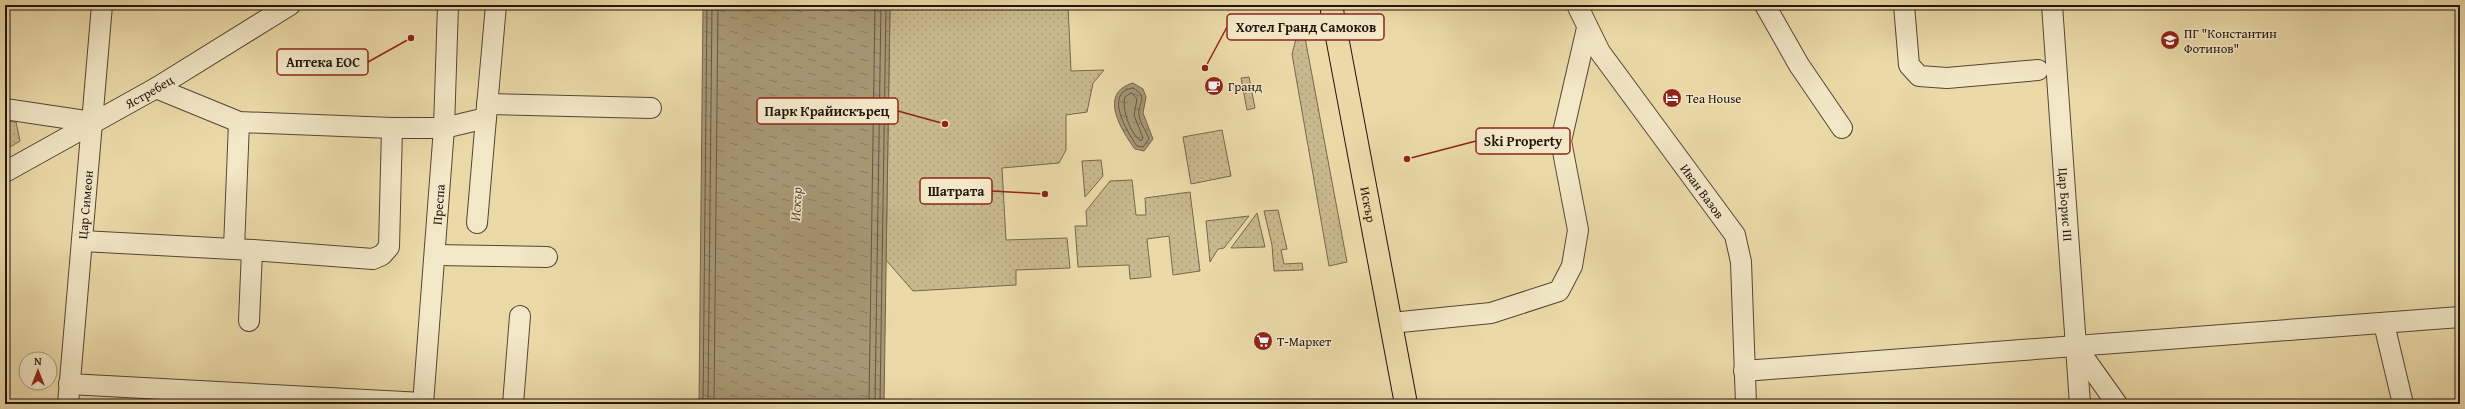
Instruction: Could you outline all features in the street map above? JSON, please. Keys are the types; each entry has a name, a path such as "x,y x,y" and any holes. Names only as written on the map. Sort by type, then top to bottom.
{"main road":[{"name":"Искър","path":"1331,5 1406,404"}],"street":[{"name":"Цар Симеон","path":"68,404 102,5"},
{"name":"Ястребец","path":"5,172 92,122 156,88 290,5"},
{"name":"Преспа","path":"423,404 444,128 448,5"},
{"path":"477,223 496,5"},
{"name":"Иван Вазов","path":"1577,5 1600,52 1735,235 1741,262 1746,404"},
{"path":"1765,5 1799,65 1842,128"},
{"path":"1904,5 1909,65 1919,76 1947,78 2038,70"},
{"name":"Цар Борис III","path":"2052,5 2074,345 2080,404"},
{"path":"1391,323 1491,313 1559,291 1572,266 1578,230 1560,141 1588,28"},
{"path":"156,88 239,122 392,128 444,128 486,111 651,108"},
{"path":"5,109 92,122"},
{"path":"239,122 243,249 250,321"},
{"path":"82,241 243,249 373,259 382,255 389,247 392,128"},
{"path":"435,255 546,257"},
{"path":"513,404 520,316"},
{"path":"1744,371 2074,345 2384,324 2460,317"},
{"path":"2384,324 2403,404"},
{"path":"2074,345 2117,404"},
{"path":"70,384 423,404"}],"shaded area":[{"path":"890,5 1068,5 1071,71 1104,70 1093,83 1087,112 1066,115 1066,150 1059,163 1002,168 1006,240 1067,238 1070,268 1016,270 1016,285 913,291 886,260"},
{"path":"1303,27 1347,262 1329,266 1292,54 1296,39"},
{"path":"1249,77 1255,108 1247,110 1241,78"},
{"path":"5,121 16,122 20,141 5,150"},
{"path":"1222,130 1231,176 1191,184 1183,137"},
{"path":"1101,160 1103,176 1085,197 1082,161"},
{"path":"1132,180 1136,215 1146,215 1145,198 1190,192 1200,271 1173,275 1169,236 1147,239 1151,277 1130,279 1129,265 1078,267 1075,226 1087,226 1086,211 1110,181"},
{"path":"1278,210 1287,249 1281,250 1284,264 1302,263 1303,270 1274,271 1272,245 1264,211"},
{"path":"1257,213 1265,247 1231,248"},
{"path":"1249,216 1224,248 1218,249 1210,262 1206,221"}],"water":[{"path":"703,5 890,5 884,404 699,404"},
{"path":"1133,83 1143,89 1146,97 1143,113 1153,139 1144,151 1135,149 1124,132 1116,113 1115,103 1117,95 1122,88"}],"place":[{"name":"Аптека ЕОС","path":"411,38"},
{"name":"ПГ \"Константин Фотинов\"","path":"2170,40"},
{"name":"Хотел Гранд Самоков","path":"1205,68"},
{"name":"Гранд","path":"1214,86"},
{"name":"Tea House","path":"1672,98"},
{"name":"Парк Крайискърец","path":"945,124"},
{"name":"Ski Property","path":"1407,159"},
{"name":"Шатрата","path":"1045,194"},
{"name":"Т-Маркет","path":"1263,341"}]}
